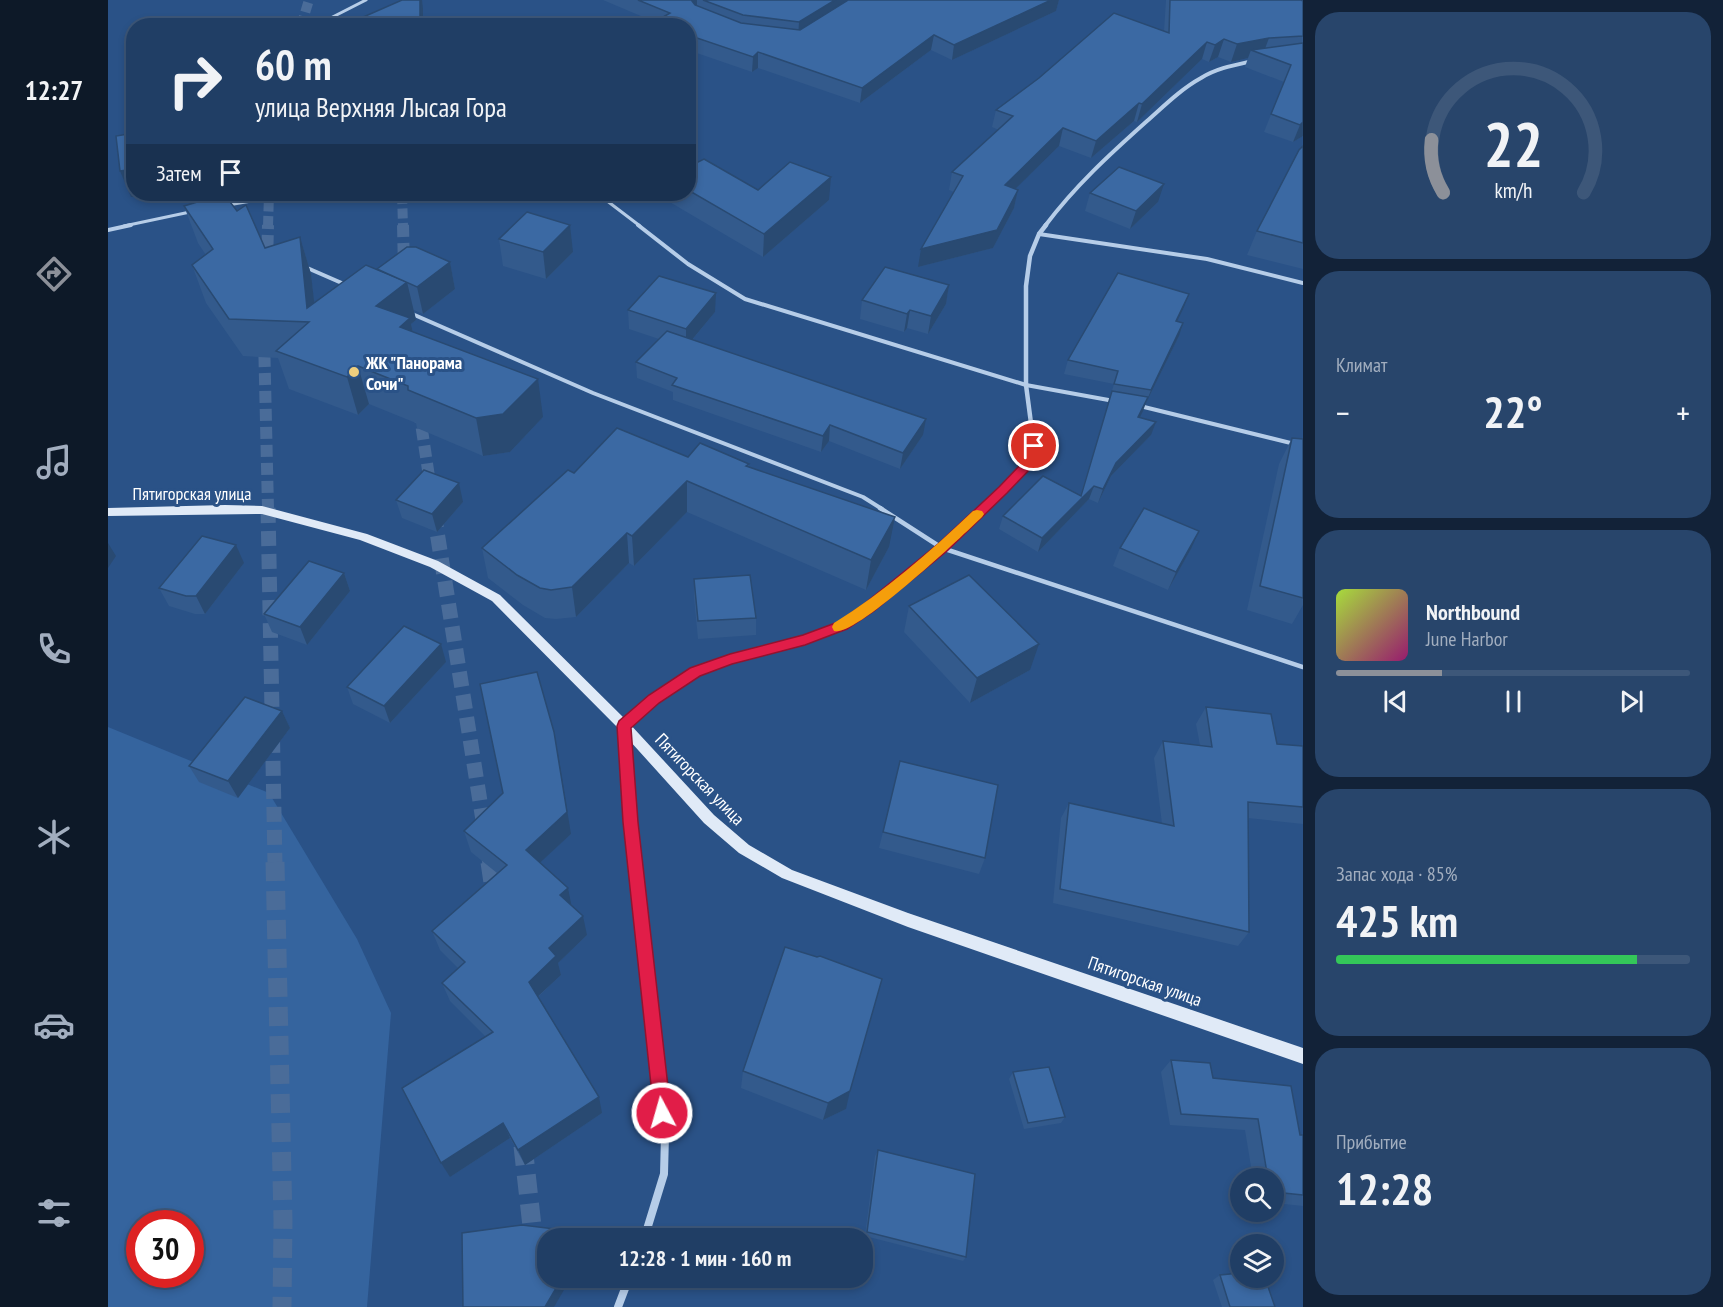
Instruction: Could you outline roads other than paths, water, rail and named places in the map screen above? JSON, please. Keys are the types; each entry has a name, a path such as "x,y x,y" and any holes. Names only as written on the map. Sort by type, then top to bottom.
{"street":[{"path":"647,1228 664,1174 665,1135 630,822 624,726 654,699 695,672 730,659 805,639 843,626 869,608 942,548 1026,466 1034,446 1026,385 1026,286 1030,256 1039,234 1063,202 1095,167 1178,94 1200,78 1220,69 1262,60"},
{"name":"Пятигорская улица","path":"108,512 262,510 363,537 434,564 496,598 624,726 709,819 744,849 787,874 908,920 1303,1056"},
{"path":"618,1307 625,1288"}],"lane":[{"path":"331,18 366,0"},
{"path":"225,206 253,201"},
{"path":"607,201 688,264 745,299 1026,385 1119,402"},
{"path":"108,230 191,211"},
{"path":"1039,234 1207,259 1303,283"},
{"path":"300,265 354,288"},
{"path":"408,312 593,393 863,497 942,548 1303,667"},
{"path":"1130,404 1303,446"}],"tunnel":[{"path":"303,18 309,0"},
{"path":"268,226 269,201"},
{"path":"402,201 403,226"},
{"path":"267,265 268,225"},
{"path":"403,225 404,270"},
{"path":"264,337 268,509"},
{"path":"419,410 431,490"},
{"path":"268,508 275,864"},
{"path":"434,513 490,864"},
{"path":"275,862 283,1221 282,1307"},
{"path":"490,862 495,896"},
{"path":"523,1146 534,1244"}],"place":[{"name":"ЖК \"Панорама Сочи\"","path":"354,372"}]}
